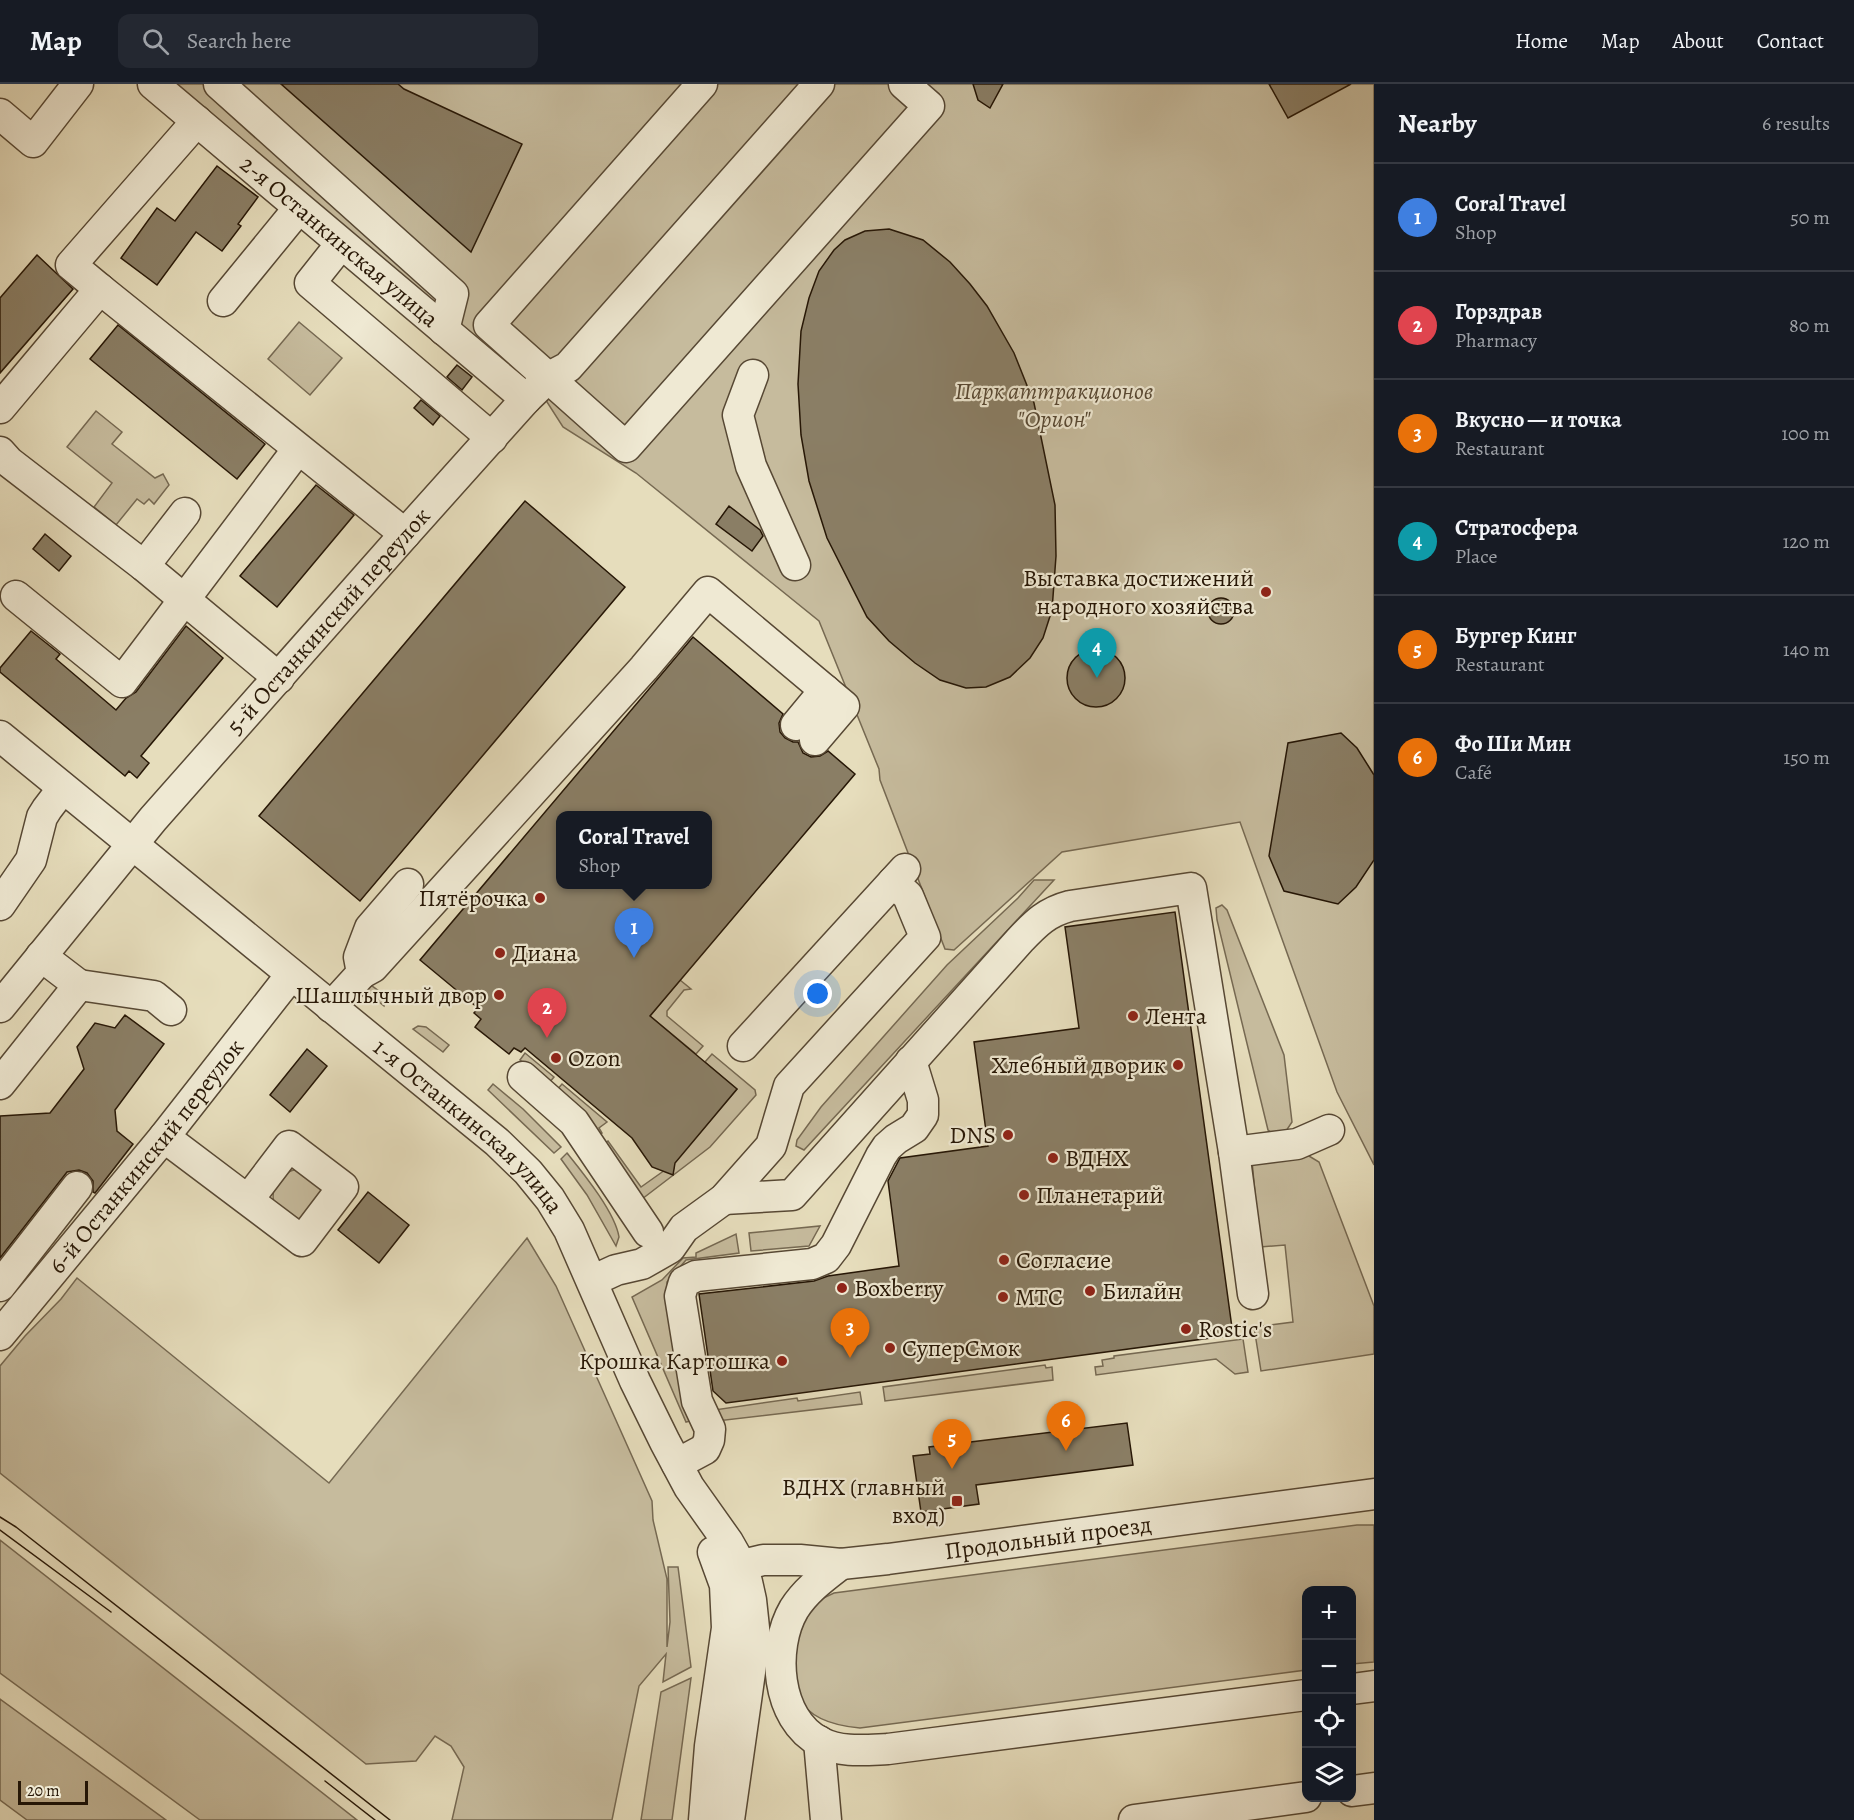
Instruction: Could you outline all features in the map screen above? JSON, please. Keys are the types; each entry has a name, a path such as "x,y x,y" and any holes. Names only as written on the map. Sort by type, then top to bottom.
{"street":[{"path":"0,114 33,142 78,84"},
{"name":"2-я Останкинская улица","path":"153,84 526,399"},
{"path":"219,84 453,294 444,330"},
{"path":"702,84 489,324 558,372 627,447 929,106 904,84"},
{"name":"5-й Останкинский переулок","path":"0,1008 131,845 405,534 526,399 558,372 819,84"},
{"path":"197,122 71,266 405,534"},
{"path":"223,301 299,208"},
{"path":"341,244 310,283 492,438"},
{"path":"0,408 100,289"},
{"path":"753,375 738,415 751,466 795,565"},
{"path":"5,598 122,682 298,448"},
{"path":"0,452 9,462 144,566 279,678"},
{"path":"144,566 185,513"},
{"path":"331,1006 362,973 373,967 411,926 644,668 708,592 844,706 806,732"},
{"name":"1-я Останкинская улица","path":"0,736 497,1142 528,1172 550,1199 564,1222 590,1276 635,1381 683,1476 728,1542 731,1567 751,1600 755,1637 754,1651 729,1820"},
{"path":"0,905 31,860 42,817 46,808 63,788"},
{"path":"590,1276 642,1264 670,1248 684,1228 724,1199 771,1146 789,1086 925,937 899,876 743,1046"},
{"path":"362,973 359,957 370,928 408,884"},
{"path":"724,1199 792,1195 1020,940 1037,922 1054,910 1191,888 1234,1152 1253,1294"},
{"path":"41,956 79,985 154,996 171,1010"},
{"name":"6-й Останкинский переулок","path":"3,1326 164,1137 291,975"},
{"path":"0,1084 79,985"},
{"path":"683,1476 705,1449 710,1430 697,1401 680,1296 684,1282 696,1276 812,1264 826,1258 836,1245 887,1147 914,1128 923,1115 923,1100 911,1061"},
{"path":"523,1077 574,1122 648,1232"},
{"path":"1234,1152 1297,1144 1329,1130"},
{"path":"164,1137 248,1200"},
{"path":"0,1286 77,1187"},
{"path":"590,1276 631,1242 648,1232 658,1227 684,1228"},
{"name":"Продольный проезд","path":"731,1567 763,1560 800,1560 841,1564 954,1551 1374,1494"},
{"path":"841,1564 813,1586 801,1600 788,1621 781,1644 783,1683 797,1721 819,1741 835,1748 855,1751 888,1749 1302,1696"},
{"path":"704,1820 710,1746 727,1628 725,1585 731,1567"},
{"path":"1356,1688 1374,1686"},
{"path":"819,1741 826,1820"},
{"path":"1356,1790 1374,1788"},
{"path":"1134,1820 1302,1798"}],"green space":[{"name":"Парк аттракционов \"Орион\"","path":"171,84 1374,84 1374,1165 1337,1092 1240,822 1062,852 954,950 945,949 880,780 879,769 819,621 636,473 563,427 524,366 518,372 507,371"},
{"path":"299,322 342,358 310,395 268,359"},
{"path":"96,411 122,432 112,444 155,478 163,474 169,485 154,504 149,499 144,504 137,499 116,525 94,507 112,483 67,447"},
{"path":"1034,880 1054,880 804,1150 796,1146 797,1140 821,1107 947,965"},
{"path":"1222,905 1227,910 1284,1055 1292,1122 1286,1131 1272,1133 1268,1130 1217,920 1216,908"},
{"path":"680,980 691,989 684,990 667,1011 667,1016 703,1046 696,1054 650,1016"},
{"path":"368,983 382,995 384,1006 358,985"},
{"path":"418,1026 426,1027 449,1045 443,1052 413,1029"},
{"path":"525,1053 554,1077 548,1084 520,1060"},
{"path":"712,1054 755,1090 756,1095 710,1147 642,1199 599,1147 608,1141 641,1187 665,1170 672,1173 674,1168 672,1165 737,1089 705,1062"},
{"path":"493,1084 523,1109 561,1147 554,1153 488,1090"},
{"path":"562,1084 607,1122 599,1128 602,1133 593,1139 556,1091"},
{"path":"567,1153 598,1193 611,1216 619,1237 616,1246 587,1195 561,1159"},
{"path":"1304,1153 1319,1162 1374,1306 1374,1354 1261,1371 1254,1327 1293,1322 1285,1245 1260,1247 1252,1161"},
{"path":"299,1169 317,1177 324,1195 316,1214 298,1221 274,1204 273,1191 281,1176"},
{"path":"820,1226 809,1246 751,1251 749,1233"},
{"path":"736,1234 739,1253 686,1260 667,1282 694,1420 686,1422 632,1297 662,1280 683,1258 696,1257 696,1253"},
{"path":"527,1238 556,1286 652,1501 653,1520 667,1579 667,1647 670,1622 668,1567 678,1567 691,1667 663,1682 666,1654 639,1686 612,1820 452,1820 464,1767 451,1746 435,1736 416,1761 366,1764 0,1473 0,1366 77,1278 329,1483"},
{"path":"1243,1339 1248,1372 1235,1374 1216,1359 1096,1375 1095,1367 1103,1366 1102,1360 1114,1358 1114,1356"},
{"path":"1045,1365 1046,1368 1052,1367 1053,1380 885,1401 883,1387"},
{"path":"860,1392 862,1404 717,1421 714,1410 797,1398 798,1401"},
{"path":"1357,1525 1374,1525 1374,1662 1356,1664 1356,1586 1302,1586 1302,1671 860,1728 842,1726 817,1717 804,1706 799,1698 794,1678 790,1637 817,1601 834,1593"},
{"path":"0,1540 357,1820 200,1820 0,1673"},
{"path":"691,1678 672,1820 641,1820 661,1692"},
{"path":"0,1699 166,1820 27,1820 0,1800"}],"building":[{"path":"281,84 398,84 404,89 522,144 471,252"},
{"path":"973,84 1003,84 990,108 978,100"},
{"path":"1269,84 1351,84 1288,118"},
{"path":"217,166 258,197 238,224 241,226 222,251 196,232 157,285 121,258 157,208 175,221"},
{"path":"889,229 923,240 950,262 970,284 987,306 1014,353 1034,403 1055,505 1056,556 1052,610 1043,638 1030,658 1010,677 986,687 966,688 940,680 889,641 867,617 827,538 809,481 801,435 798,384 801,331 809,298 819,271 834,250 845,240 865,231"},
{"path":"37,255 73,289 0,373 0,298"},
{"path":"118,325 265,444 237,479 90,359"},
{"path":"457,365 472,377 462,390 447,377"},
{"path":"421,400 440,416 433,425 414,408"},
{"path":"316,485 354,515 277,607 240,576"},
{"path":"525,501 625,587 360,901 259,816"},
{"path":"729,506 760,530 763,536 752,551 716,524"},
{"path":"45,534 71,556 59,571 33,549"},
{"path":"1221,598 1230,602 1234,611 1230,620 1221,624 1212,620 1208,611 1212,602"},
{"path":"186,626 223,658 141,756 149,763 137,778 129,771 125,776 0,672 0,668 31,631 60,654 56,659 116,710 126,698 136,692"},
{"path":"693,637 783,714 779,723 780,732 785,738 798,742 803,753 811,757 820,756 828,751 855,774 650,1016 737,1089 675,1163 673,1175 652,1167 632,1138 525,1048 521,1052 514,1048 509,1054 475,1027 481,1019 474,1013 478,1008 420,960"},
{"path":"1096,649 1112,654 1120,662 1125,678 1120,694 1112,702 1096,707 1080,702 1072,694 1067,678 1072,662 1080,654"},
{"path":"1341,733 1357,748 1374,775 1374,860 1356,887 1338,904 1284,891 1269,856 1288,743"},
{"name":"ВДНХ","path":"1175,912 1233,1335 726,1403 713,1391 699,1294 814,1281 828,1276 899,1266 888,1181 900,1158 988,1146 974,1042 1079,1028 1065,927"},
{"path":"125,1015 164,1044 115,1110 117,1131 133,1144 95,1193 93,1192 93,1181 87,1173 79,1170 67,1172 0,1258 0,1116 50,1113 84,1069 77,1047 95,1023 115,1028"},
{"path":"307,1049 327,1066 290,1112 270,1095"},
{"path":"368,1192 409,1225 379,1263 338,1230"},
{"path":"1127,1423 1133,1465 976,1485 979,1504 921,1512 913,1456 930,1454 929,1447"}],"tram line":[{"path":"0,1517 16,1527 390,1820"},
{"path":"0,1530 111,1612"},
{"path":"325,1781 375,1820"}],"place":[{"name":"Выставка достижений народного хозяйства","path":"1266,592"},
{"name":"Стратосфера","path":"1097,678"},
{"name":"Пятёрочка","path":"540,898"},
{"name":"Диана","path":"500,953"},
{"name":"Coral Travel","path":"634,958"},
{"name":"Шашлычный двор","path":"499,995"},
{"name":"Лента","path":"1133,1016"},
{"name":"Горздрав","path":"547,1038"},
{"name":"Ozon","path":"556,1058"},
{"name":"Хлебный дворик","path":"1178,1065"},
{"name":"DNS","path":"1008,1135"},
{"name":"ВДНХ","path":"1053,1158"},
{"name":"Планетарий","path":"1024,1195"},
{"name":"Согласие","path":"1004,1260"},
{"name":"Boxberry","path":"842,1288"},
{"name":"Билайн","path":"1090,1291"},
{"name":"МТС","path":"1003,1297"},
{"name":"Rostic's","path":"1186,1329"},
{"name":"СуперСмок","path":"890,1348"},
{"name":"Вкусно — и точка","path":"850,1358"},
{"name":"Крошка Картошка","path":"782,1361"},
{"name":"Фо Ши Мин","path":"1066,1451"},
{"name":"Бургер Кинг","path":"952,1469"},
{"name":"ВДНХ (главный вход)","path":"957,1501"}]}
